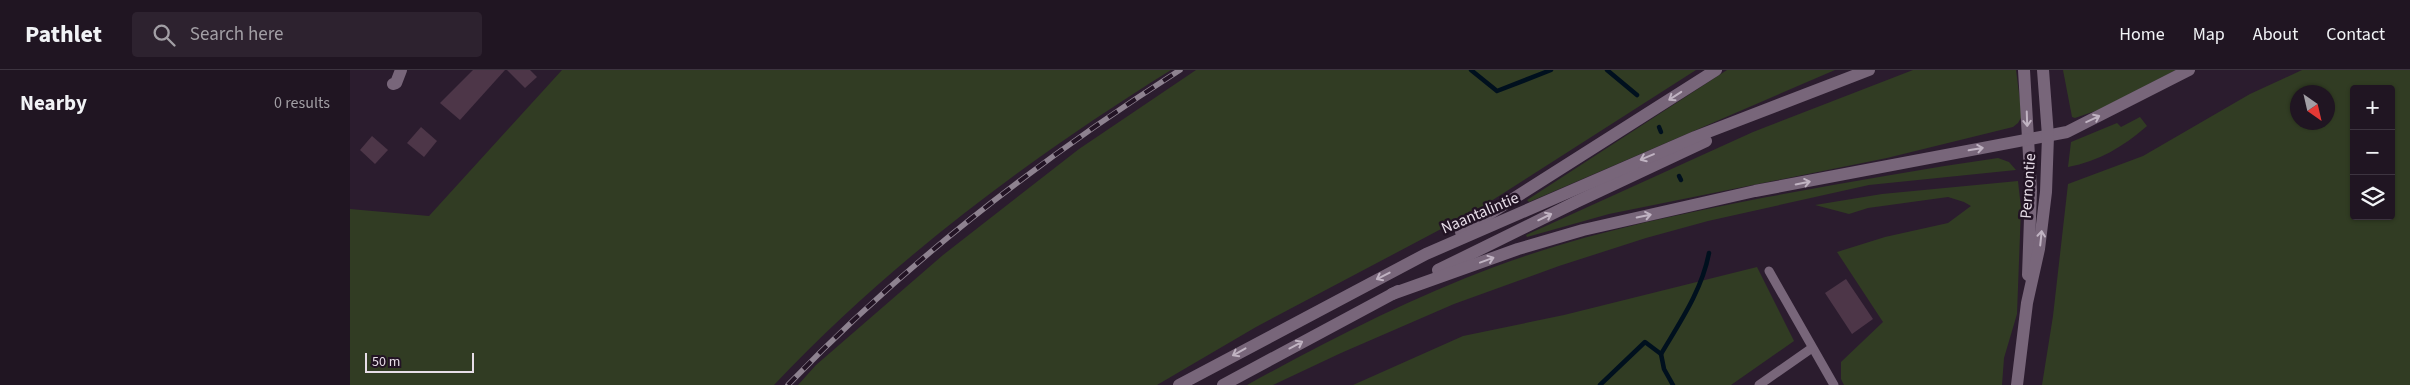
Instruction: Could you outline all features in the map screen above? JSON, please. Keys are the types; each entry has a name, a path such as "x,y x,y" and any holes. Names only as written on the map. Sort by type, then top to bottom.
{"main road":[{"path":"393,84 396,83 401,70"},
{"path":"1426,254 1716,70"},
{"name":"Naantalintie","path":"1179,385 1426,254 1695,137 1869,70"},
{"name":"Pernontie","path":"2017,385 2027,302 2031,190 2024,70"},
{"name":"Pernontie","path":"2027,302 2040,249 2046,192 2048,136 2043,70"},
{"path":"1392,294 1518,249 1583,230 1755,191 2067,132 2189,70"},
{"name":"Naantalintie","path":"1223,385 1392,294 1576,202 1806,95"}],"lane":[{"path":"1770,271 1834,385"},
{"path":"1758,385 1812,348"}],"green space":[{"path":"562,70 1171,70 1065,139 962,215 865,296 774,385 350,385 350,209 429,216"},
{"path":"1196,70 1696,70 1477,210 1256,327 1157,385 798,385 816,365 943,255 1079,149"},
{"path":"1727,70 1835,70 1529,202 1527,200"},
{"path":"1913,70 2016,70 2022,116 2013,127 1887,158 1609,214 1527,237 1526,235 1753,132"},
{"path":"2063,70 2176,70 2098,110 2075,118 2072,117"},
{"path":"2302,70 2410,70 2410,385 2042,385 2053,316 2068,184 2143,156 2250,94"},
{"path":"2140,117 2147,126 2129,140 2100,157 2068,167 2071,142 2117,123 2121,127"},
{"path":"1998,158 2009,162 2016,170 1869,185 1708,221 1646,238 1559,266 1454,304 1273,385 1247,385 1307,352 1399,307 1462,279 1527,255 1663,218 1882,176"},
{"path":"2018,181 2021,208 2017,314 2004,358 2002,385 1844,385 1841,379 1841,362 1883,322 1837,252 1885,237 1948,223 1971,206 1948,197 1868,208 1849,214 1815,205 1882,194"},
{"path":"1757,267 1794,341 1731,385 1353,385 1463,336 1564,315"}],"building":[{"path":"473,70 505,70 460,120 440,103"},
{"path":"507,70 530,70 537,77 525,88"},
{"path":"421,127 437,141 424,157 407,143"},
{"path":"372,136 388,150 375,164 360,150"},
{"path":"1846,279 1873,319 1852,334 1825,293"}],"waterway":[{"path":"1471,70 1497,91 1551,70"},
{"path":"1607,70 1637,95"},
{"path":"1659,127 1661,132"},
{"path":"1679,176 1681,180"},
{"path":"1600,385 1645,342 1661,354 1696,293 1709,253"},
{"path":"1661,354 1664,369 1673,385"}],"railway":[{"path":"788,385 878,297 975,216 1076,140 1180,70"}]}
